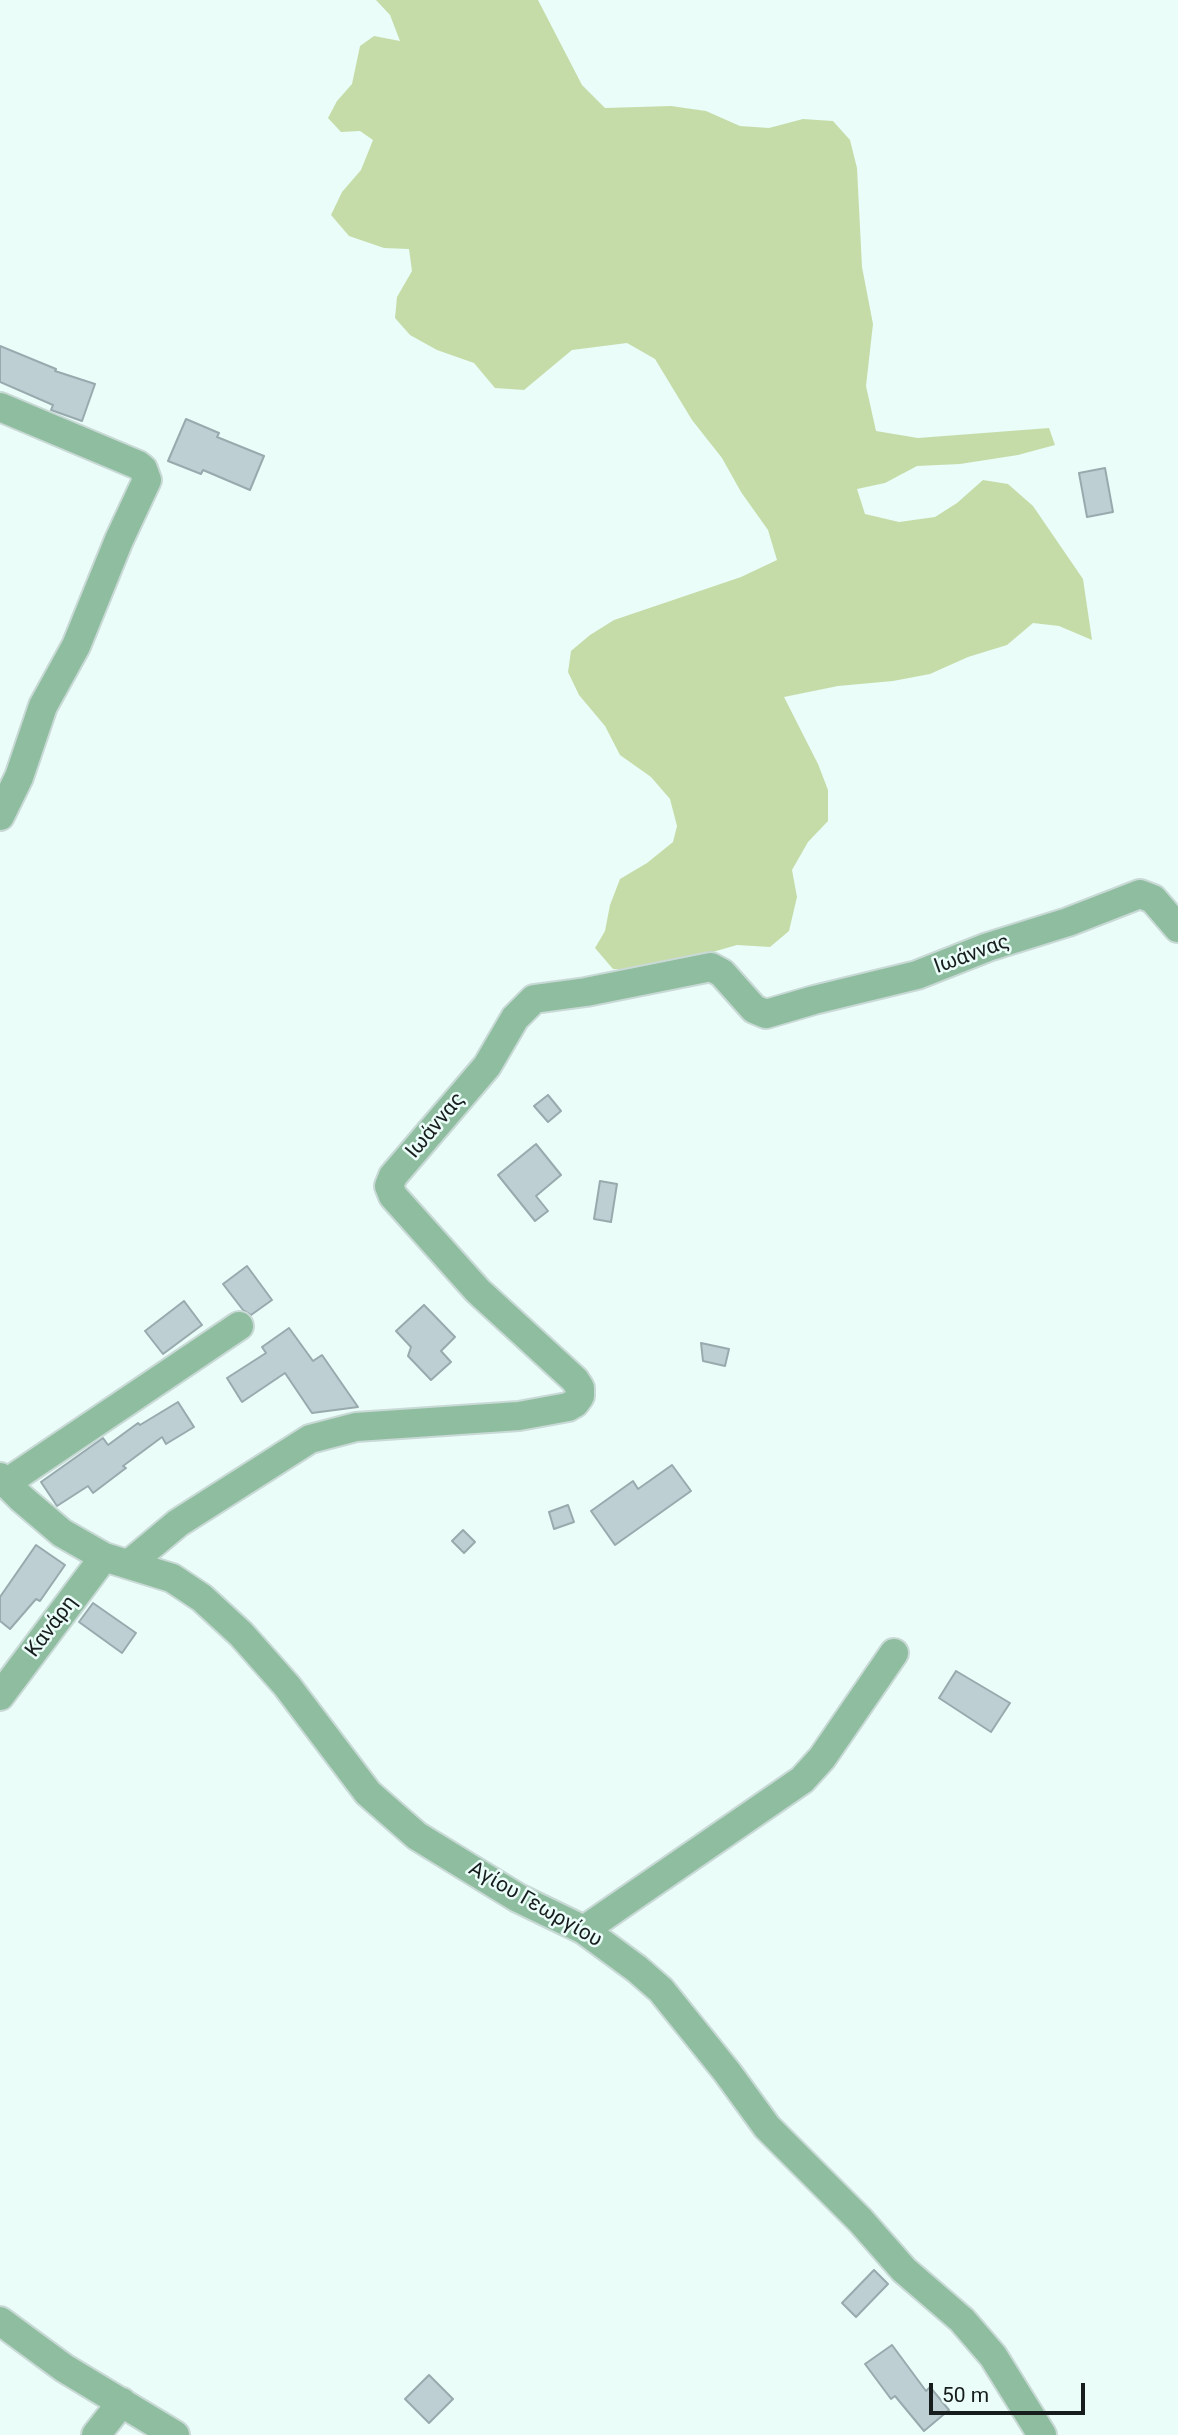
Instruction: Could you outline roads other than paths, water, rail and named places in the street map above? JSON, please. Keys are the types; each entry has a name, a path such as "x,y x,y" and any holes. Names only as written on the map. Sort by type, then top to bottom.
{"street":[{"path":"0,407 138,465 143,469 147,480 119,540 76,646 43,706 19,777 0,816"},
{"name":"Ιωάννας","path":"116,1560 310,1439 356,1427 519,1416 568,1407 575,1403 580,1396 580,1388 575,1380 478,1291 393,1196 389,1186 393,1176 487,1066 515,1018 534,999 586,992 711,967 722,973 754,1009 766,1014 917,975 1140,894 1153,900 1178,928"},
{"path":"3,1480 239,1326"},
{"name":"Αγίου Γεωργίου","path":"3,1480 62,1533 116,1560 172,1578 202,1598 241,1634 287,1686 368,1793 417,1836 518,1899 584,1930 661,1990 767,2127 860,2220 904,2270 962,2320 993,2356 1042,2435"},
{"name":"Κανάρη","path":"0,1696 116,1560"},
{"path":"584,1930 802,1780 822,1758 894,1653"},
{"path":"0,2321 64,2368 174,2435"},
{"path":"96,2435 122,2402"}]}
